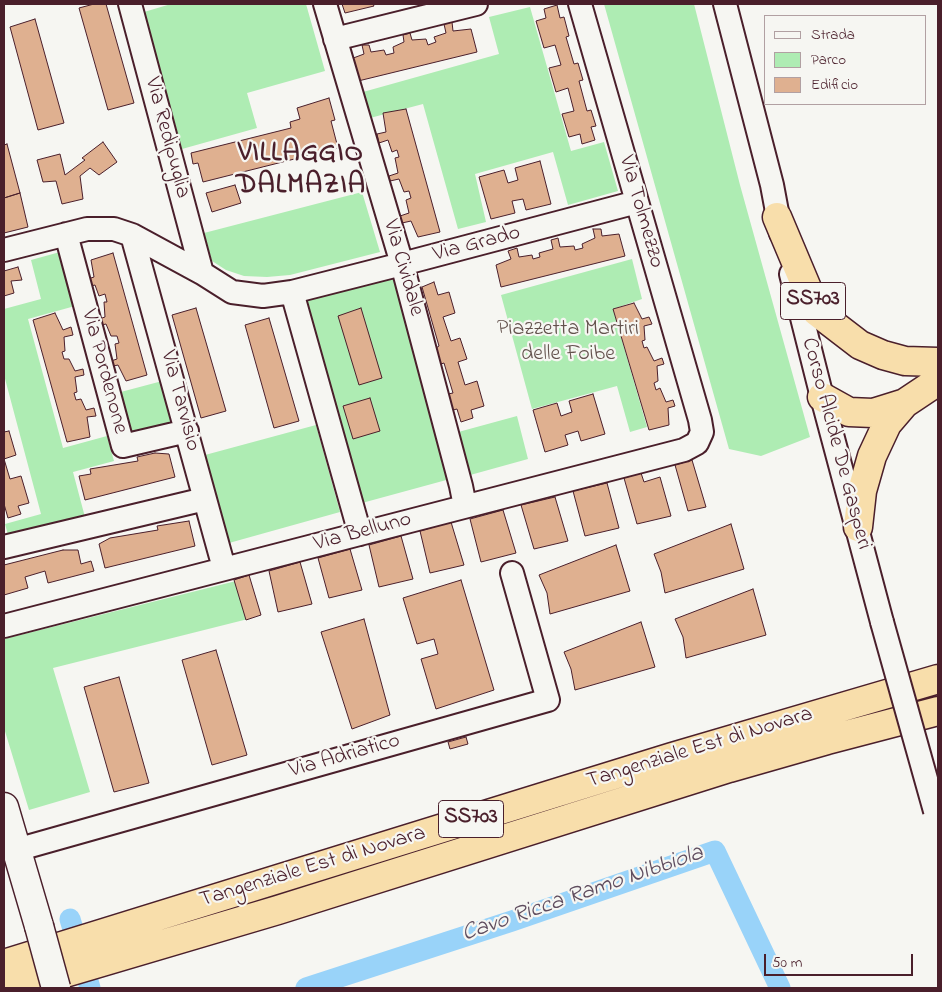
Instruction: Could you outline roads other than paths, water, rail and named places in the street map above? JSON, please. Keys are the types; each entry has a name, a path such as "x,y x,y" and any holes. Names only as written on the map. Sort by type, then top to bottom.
{"highway":[{"name":"SS703","path":"778,217 817,312 860,345 883,355 905,361 938,362"},
{"path":"858,527 862,491 872,456 887,424 905,404 938,381"},
{"path":"822,397 849,412 873,413 905,404"},
{"name":"Tangenziale Est di Novara","path":"4,964 672,757 932,679"},
{"name":"Tangenziale Est di Novara","path":"14,988 278,910 729,768 935,712"}],"street":[{"name":"Via Redipuglia","path":"130,4 202,273"},
{"name":"Via Cividale","path":"325,4 402,264 465,506"},
{"path":"335,39 476,4"},
{"name":"Via Tolmezzo","path":"580,4 700,420"},
{"name":"Corso Alcide De Gasperi","path":"725,4 772,185 778,217 822,397 936,817"},
{"name":"Via Grado","path":"4,250 86,229 114,229 132,235 202,273 232,292 263,296 292,292 637,202"},
{"name":"Via Pordenone","path":"66,234 123,446 187,431"},
{"name":"Via Tarvisio","path":"132,235 224,568"},
{"path":"292,292 360,534"},
{"name":"Via Belluno","path":"4,626 684,450 697,443 702,432 700,420"},
{"path":"4,545 205,499"},
{"name":"Via Adriatico","path":"16,850 548,700 512,573"},
{"path":"4,807 56,988"}],"waterway":[{"name":"Cavo Ricca Ramo Nibbiola","path":"306,988 512,921 715,851 780,988"},
{"name":"Cavo Ricca Ramo Nibbiola","path":"70,919 90,988"}],"district":[{"name":"VILLAGGIO DALMAZIA","path":"301,171"}],"park label":[{"name":"Piazzetta Martiri delle Foibe","path":"568,342"}]}
